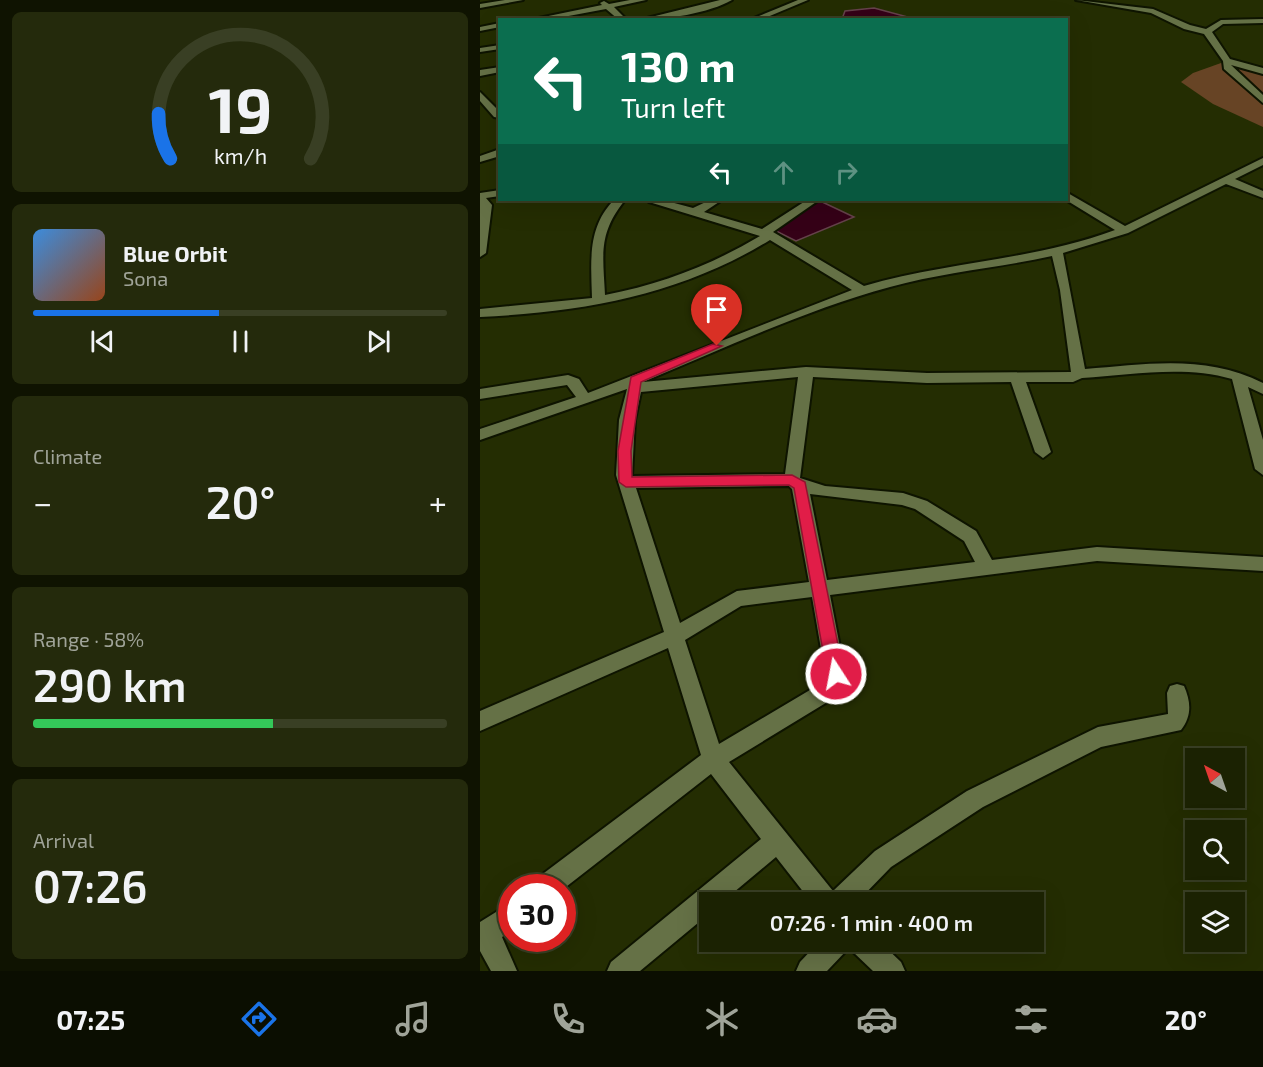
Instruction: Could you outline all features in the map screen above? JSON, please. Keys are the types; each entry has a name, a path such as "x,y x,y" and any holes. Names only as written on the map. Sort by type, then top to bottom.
{"street":[{"path":"480,6 519,0"},
{"path":"601,0 622,18"},
{"path":"543,18 642,0"},
{"path":"652,18 728,0"},
{"path":"757,18 804,0"},
{"path":"1080,0 1158,13 1187,27 1207,32 1227,61 1227,67 1237,79 1263,100"},
{"path":"1128,7 1137,0"},
{"path":"510,1 517,10"},
{"path":"1230,9 1232,21"},
{"path":"1207,32 1221,22 1263,21"},
{"path":"480,29 498,26"},
{"path":"480,50 498,47"},
{"path":"1227,61 1263,71"},
{"path":"480,73 498,69"},
{"path":"483,95 498,117"},
{"path":"480,159 498,153"},
{"path":"480,435 635,384 757,330 863,291 917,278 1058,252 1124,231 1263,161"},
{"path":"1227,180 1263,195"},
{"path":"480,253 486,205 480,198 498,194"},
{"path":"1068,196 1124,231"},
{"path":"599,300 597,244 604,217 619,201"},
{"path":"656,201 767,234 863,291"},
{"path":"695,212 715,201"},
{"path":"480,313 599,300 666,285 711,268 767,234 813,201"},
{"path":"1058,252 1079,374"},
{"path":"635,384 806,372 927,378 1017,378 1073,377 1079,374 1157,368 1214,369 1238,376 1263,389"},
{"path":"563,874 713,759 822,694 836,674 796,483 806,372"},
{"path":"1238,376 1263,469"},
{"path":"1017,378 1043,452"},
{"path":"480,394 568,380 574,382 584,399"},
{"path":"635,384 624,451 626,482 713,759 818,892"},
{"path":"626,482 796,483 825,492 903,499 921,505 970,536 987,567"},
{"path":"480,721 604,665 673,637 737,599 1097,554 1263,564"},
{"path":"850,892 883,859 975,799 1098,737 1174,723 1180,715 1177,693"},
{"path":"620,971 778,840"},
{"path":"498,925 483,936 504,971"},
{"path":"809,971 827,952"},
{"path":"872,952 892,971"}],"shaded area":[{"path":"874,8 911,18 842,18 845,11"},
{"path":"1221,63 1263,73 1263,127 1213,104 1181,82 1193,73"},
{"path":"817,201 854,217 796,241 776,231"}],"route":[{"path":"717,346 636,380 627,420 624,451 626,482 792,480 800,486 836,674"}]}
